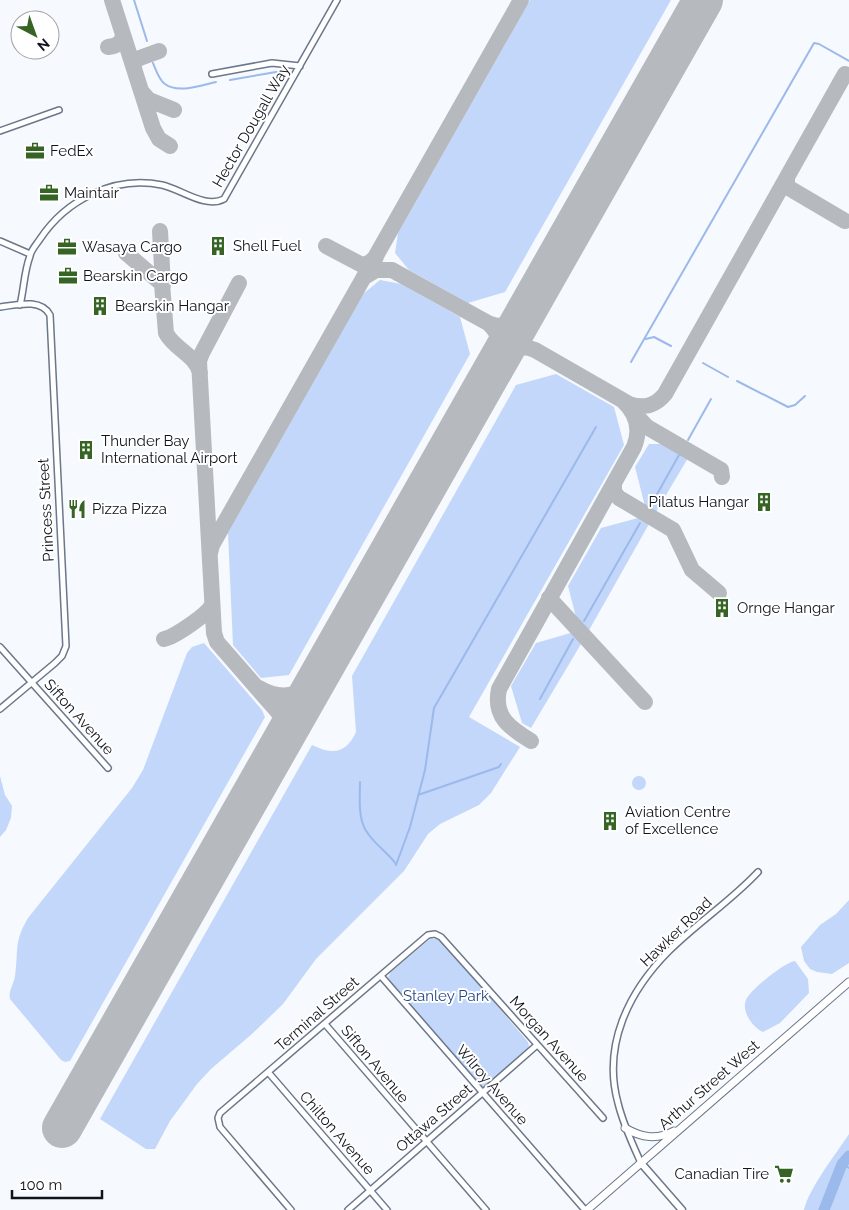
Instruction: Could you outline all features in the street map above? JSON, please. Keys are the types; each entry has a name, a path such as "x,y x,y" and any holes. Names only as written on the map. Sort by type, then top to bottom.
{"main road":[{"name":"Arthur Street West","path":"586,1210 849,982"},
{"path":"625,1128 635,1134 654,1137 662,1136 681,1127"}],"street":[{"name":"Hector Dougall Way","path":"30,254 53,221 62,212 81,199 106,188 146,183 162,185 213,202 224,199 337,0"},
{"path":"212,74 272,63 300,66"},
{"path":"0,131 59,110"},
{"path":"0,242 30,254 20,305"},
{"name":"Princess Street","path":"0,307 41,305 45,307 50,315 65,637 65,651 62,656 0,709"},
{"name":"Sifton Avenue","path":"0,647 108,768"},
{"name":"Hawker Road","path":"642,1163 625,1128 617,1101 614,1052 618,1032 634,993 670,950 758,872"},
{"name":"Terminal Street","path":"291,1210 220,1127 218,1118 220,1113 428,935 435,934"},
{"name":"Morgan Avenue","path":"435,934 441,937 603,1118"},
{"name":"Wilroy Avenue","path":"381,976 586,1210"},
{"name":"Sifton Avenue","path":"325,1024 486,1210"},
{"name":"Ottawa Street","path":"348,1210 537,1045"},
{"name":"Chilton Avenue","path":"268,1072 387,1210"},
{"path":"642,1163 682,1210"}],"green space":[{"path":"530,0 671,0 505,292 468,303 409,270 395,253 398,233"},
{"path":"380,280 401,284 460,317 470,354 289,675 261,678 233,645 228,533 363,294"},
{"path":"556,374 614,407 624,445 469,717 520,747 491,793 479,805 440,824 428,834 404,871 316,959 283,1004 197,1084 170,1121 155,1149 146,1149 100,1119 312,745 326,750 338,751 348,745 356,732 352,676 516,385"},
{"path":"649,444 665,444 688,458 656,512 645,506 635,467"},
{"path":"638,518 649,524 588,632 577,621 568,586 601,528"},
{"path":"574,632 582,640 581,644 531,728 522,723 511,686 536,643"},
{"path":"204,643 262,710 265,717 70,1061 65,1062 61,1060 10,999 20,934 28,918 132,788 143,770 187,653 192,647"},
{"path":"0,776 5,795 12,806 11,818 6,830 0,837"},
{"path":"639,776 644,778 646,783 644,788 639,790 634,788 632,783 634,778"},
{"path":"849,900 849,963 832,974 810,969 804,961 801,947 820,925 836,914"},
{"name":"Stanley Park","path":"430,939 442,941 528,1042 529,1046 526,1052 483,1088 388,977 391,972"},
{"path":"795,961 808,979 809,993 780,1023 763,1032 755,1027 749,1019 745,1009 746,1000 768,977"},
{"path":"849,1134 849,1210 804,1210 811,1192"}],"waterway":[{"path":"134,0 147,41"},
{"path":"631,362 814,43 849,61"},
{"path":"153,63 161,80 170,87 183,89 216,82"},
{"path":"230,80 276,72 282,72 284,75"},
{"path":"646,339 654,337 671,346"},
{"path":"703,363 728,377"},
{"path":"737,381 788,407 795,405 805,396"},
{"path":"688,440 711,399"},
{"path":"396,865 410,827 425,770 434,708 596,427"},
{"path":"651,505 679,455"},
{"path":"584,621 640,523"},
{"path":"540,699 573,639"},
{"path":"418,795 499,767 501,764"},
{"path":"360,782 360,809 365,829 396,864"},
{"path":"824,1210 842,1164 849,1156"},
{"path":"842,1164 849,1168"}],"taxiway":[{"path":"112,0 153,128 159,139 170,146"},
{"path":"210,553 212,545 521,0"},
{"path":"108,47 118,44 123,35"},
{"path":"133,66 137,59 159,51"},
{"path":"472,409 502,358 513,349 519,347 535,350 629,404 644,406 653,404 661,398 665,394 845,74"},
{"path":"141,91 149,100 174,110"},
{"path":"787,178 787,186 789,188 845,221"},
{"path":"160,231 163,285"},
{"path":"326,246 362,265 369,263 376,257"},
{"path":"126,253 162,284 166,333 194,361 200,373"},
{"path":"488,323 504,326 516,321 525,310 550,265"},
{"path":"363,278 376,270 392,270 488,323 496,332 499,342 494,364"},
{"path":"239,283 199,361 214,633 217,642 282,719 283,734 280,742 253,789"},
{"path":"531,741 505,721 499,707 499,689 634,447 637,434 636,422 632,411 623,401"},
{"path":"634,413 647,427 721,470 722,477"},
{"path":"614,483 614,492 619,498 673,530 692,570 719,593"},
{"path":"549,598 645,702"},
{"path":"164,639 191,624 205,613 212,604"},
{"path":"259,688 271,694 291,695 299,691 314,678 326,659"}],"runway":[{"path":"62,1128 703,0"}],"place":[{"name":"FedEx","path":"35,151"},
{"name":"Maintair","path":"49,193"},
{"name":"Shell Fuel","path":"218,246"},
{"name":"Wasaya Cargo","path":"67,247"},
{"name":"Bearskin Cargo","path":"68,276"},
{"name":"Bearskin Hangar","path":"100,306"},
{"name":"Thunder Bay International Airport","path":"86,450"},
{"name":"Pilatus Hangar","path":"764,502"},
{"name":"Pizza Pizza","path":"77,509"},
{"name":"Ornge Hangar","path":"722,608"},
{"name":"Aviation Centre of Excellence","path":"610,821"},
{"name":"Canadian Tire","path":"784,1174"}]}
